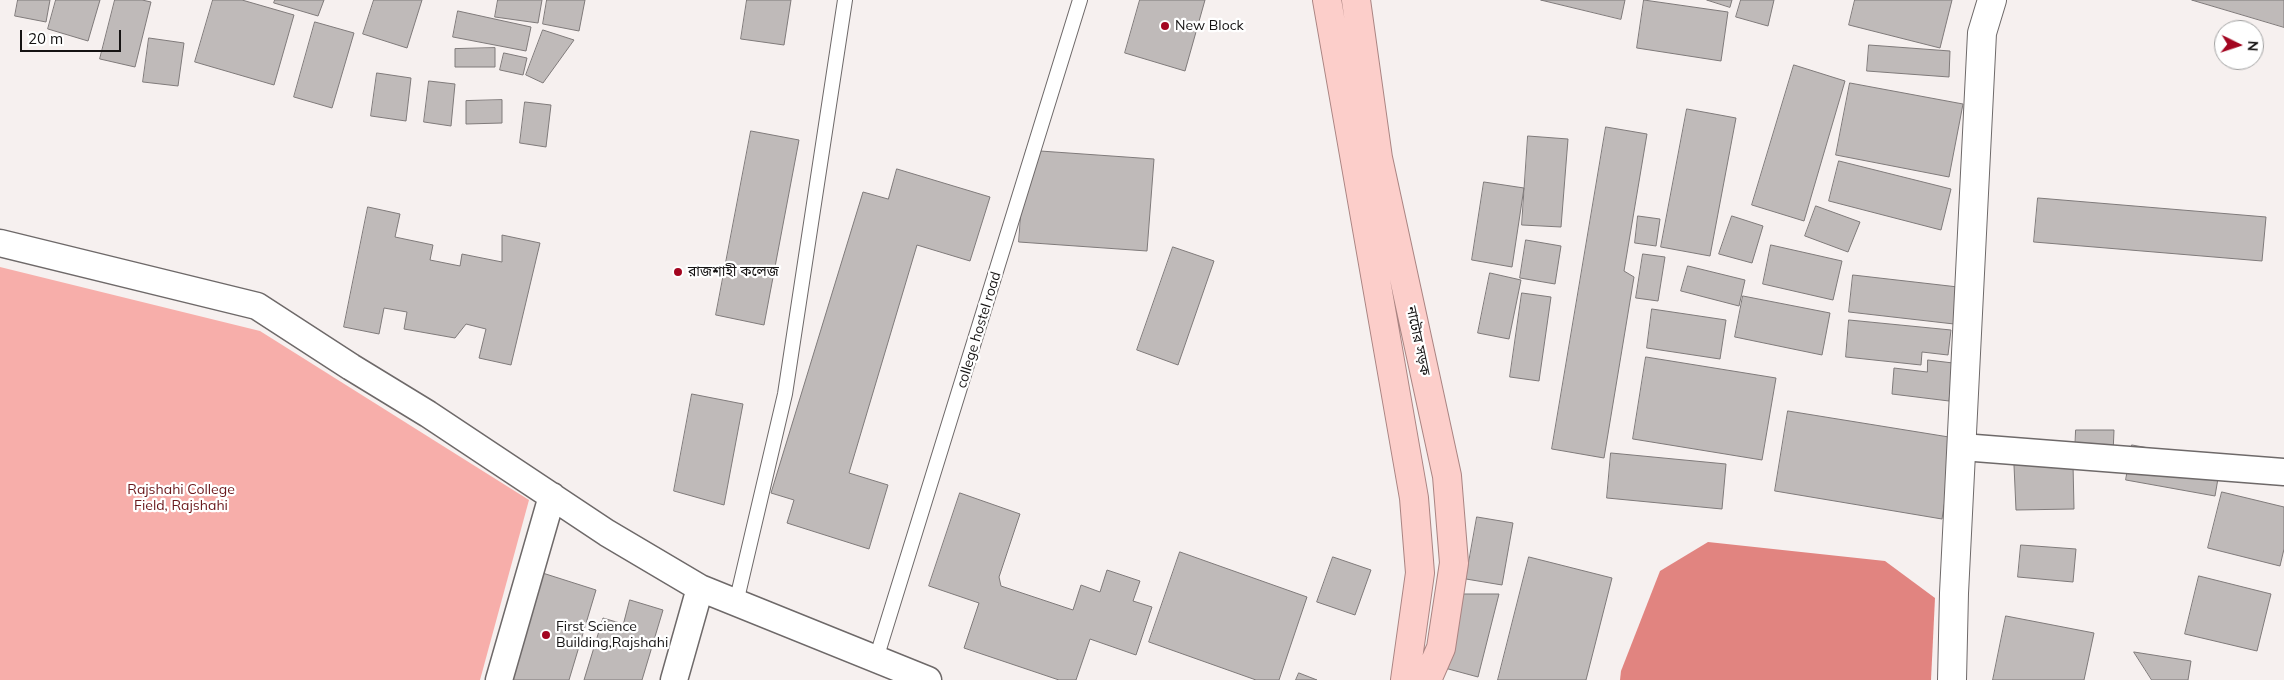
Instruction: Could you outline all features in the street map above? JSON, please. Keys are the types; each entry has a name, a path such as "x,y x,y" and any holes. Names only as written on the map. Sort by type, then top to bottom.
{"highway":[{"path":"1327,0 1414,498 1420,573 1405,680"},
{"name":"নাটোর সড়ক","path":"1356,0 1378,158 1447,476 1454,563 1441,648 1428,680"}],"main road":[{"path":"1952,680 1982,34 1992,0"}],"street":[{"path":"0,243 257,306 428,414 606,533 700,588 928,680"},
{"path":"1962,447 2284,472"},
{"path":"499,680 552,496"},
{"path":"674,680 700,588"}],"lane":[{"path":"736,603 784,394 845,0"},
{"name":"college hostel road","path":"876,659 1080,0"}],"green space":[{"name":"Rajshahi College Field, Rajshahi","path":"0,267 260,331 529,500 480,680 0,680"}],"shaded area":[{"path":"1708,542 1885,561 1935,598 1931,680 1620,680 1621,671 1660,571"}],"building":[{"path":"18,0 50,0 46,22 15,16"},
{"path":"56,0 100,0 88,41 48,29"},
{"path":"115,0 151,2 135,67 100,59"},
{"path":"213,0 242,0 294,15 274,85 195,62"},
{"path":"275,0 324,0 318,16 274,3"},
{"path":"374,0 422,0 407,48 363,34"},
{"path":"498,0 542,0 538,23 495,17"},
{"path":"547,0 585,0 579,31 543,24"},
{"path":"747,0 791,0 784,45 741,39"},
{"name":"New Block","path":"1140,0 1205,0 1185,71 1125,53"},
{"path":"1541,0 1625,0 1621,19"},
{"path":"1644,0 1728,12 1721,61 1637,48"},
{"path":"1707,0 1732,0 1730,7"},
{"path":"1741,0 1774,0 1768,26 1736,17"},
{"path":"1855,0 1952,0 1940,48 1849,25"},
{"path":"2192,0 2284,0 2284,27"},
{"path":"458,11 531,27 526,51 453,37"},
{"path":"315,22 354,33 332,108 294,97"},
{"path":"543,30 574,40 543,83 526,75"},
{"path":"149,38 184,43 178,86 143,82"},
{"path":"1869,45 1950,51 1949,77 1867,71"},
{"path":"495,48 495,67 455,67 455,49"},
{"path":"504,53 527,58 523,75 500,70"},
{"path":"1794,65 1845,81 1804,221 1752,205"},
{"path":"377,73 411,78 406,121 371,116"},
{"path":"429,81 455,84 451,126 424,122"},
{"path":"1850,83 1963,104 1949,177 1836,155"},
{"path":"502,100 502,123 466,124 466,101"},
{"path":"525,102 551,105 546,147 520,143"},
{"path":"1687,109 1736,118 1710,256 1661,247"},
{"path":"1606,127 1647,134 1624,271 1634,277 1604,458 1552,449"},
{"path":"751,131 799,140 764,325 716,315"},
{"path":"1528,136 1568,139 1561,227 1522,225"},
{"path":"1026,150 1154,159 1147,251 1019,242"},
{"path":"1839,161 1951,189 1941,230 1829,201"},
{"path":"897,169 990,197 970,261 917,245 849,473 888,485 869,549 787,523 794,500 771,493 863,192 888,199"},
{"path":"1484,182 1524,188 1512,267 1472,260"},
{"path":"2038,198 2266,217 2262,261 2034,242"},
{"path":"1816,206 1860,222 1848,252 1805,236"},
{"path":"368,207 400,214 395,237 433,245 430,260 460,266 462,254 502,262 502,235 540,243 511,365 479,358 486,329 466,324 455,338 404,329 407,312 384,308 379,334 344,327"},
{"path":"1638,216 1660,219 1656,246 1635,243"},
{"path":"1732,216 1763,226 1752,263 1719,254"},
{"path":"1526,240 1561,246 1555,284 1520,278"},
{"path":"1771,245 1842,261 1833,300 1763,284"},
{"path":"1173,247 1214,261 1178,365 1137,350"},
{"path":"1643,254 1665,257 1658,301 1636,298"},
{"path":"1688,266 1745,280 1739,306 1681,291"},
{"path":"1490,273 1521,280 1509,339 1478,333"},
{"path":"1853,275 1958,287 1954,324 1849,312"},
{"path":"1522,293 1551,297 1539,381 1510,377"},
{"path":"1743,296 1830,313 1822,355 1735,337"},
{"path":"1652,309 1726,320 1720,359 1647,348"},
{"path":"1849,320 1951,330 1948,355 1922,352 1921,365 1846,357"},
{"path":"1646,357 1776,378 1762,460 1633,439"},
{"path":"1928,360 1953,363 1949,401 1892,394 1894,368 1927,372"},
{"path":"692,394 743,404 724,505 674,491"},
{"path":"1788,411 1955,438 1942,519 1775,491"},
{"path":"2076,430 2114,430 2113,454 2075,453"},
{"path":"2132,445 2221,461 2215,496 2126,480"},
{"path":"1611,453 1726,464 1722,509 1607,498"},
{"path":"2073,464 2074,509 2016,510 2014,465"},
{"path":"2222,492 2284,507 2284,549 2280,566 2208,548"},
{"path":"960,493 1020,514 999,577 1001,586 1073,610 1081,585 1100,592 1107,570 1140,581 1133,601 1152,607 1136,655 1090,639 1076,680 1059,680 964,648 979,603 929,586"},
{"path":"1477,517 1513,523 1502,585 1466,579"},
{"path":"2021,545 2076,549 2073,582 2018,577"},
{"path":"1180,552 1307,597 1279,680 1256,680 1149,642"},
{"path":"1333,557 1371,570 1355,615 1317,602"},
{"path":"1529,557 1612,578 1586,680 1498,680"},
{"name":"First Science Building,Rajshahi","path":"530,569 596,590 569,680 496,680"},
{"path":"2199,576 2271,594 2257,651 2185,634"},
{"path":"1459,594 1499,594 1478,677 1441,667"},
{"path":"630,600 663,610 642,680 584,680 603,618 623,624"},
{"path":"2006,616 2094,633 2084,680 1993,680"},
{"path":"2134,652 2191,661 2188,680 2152,680"},
{"path":"1299,673 1317,680 1296,680"}],"place":[{"name":"New Block","path":"1165,26"},
{"name":"রাজশাহী কলেজ","path":"678,272"},
{"name":"First Science Building,Rajshahi","path":"546,635"}]}
